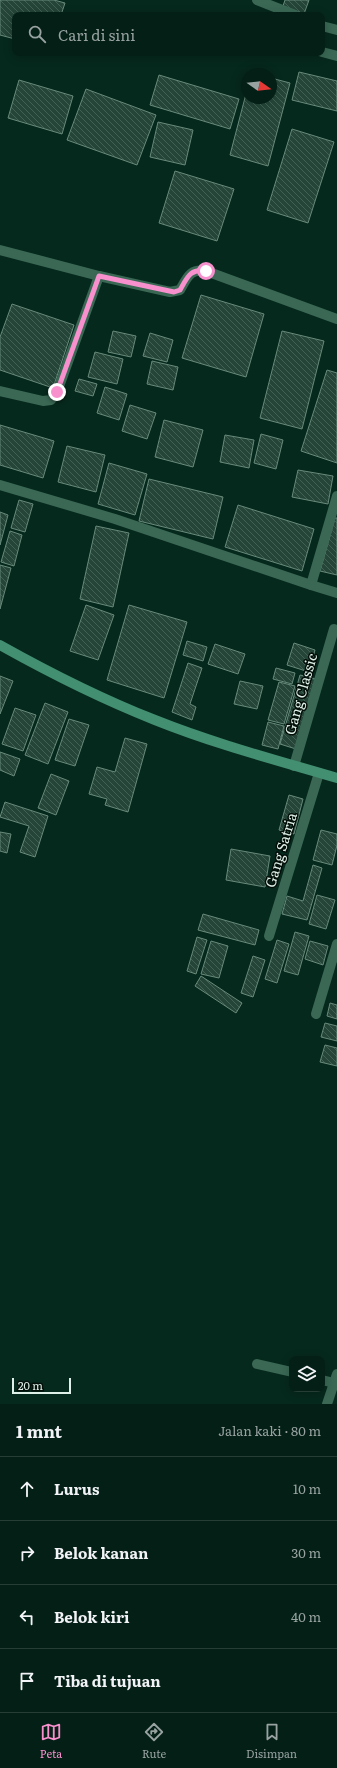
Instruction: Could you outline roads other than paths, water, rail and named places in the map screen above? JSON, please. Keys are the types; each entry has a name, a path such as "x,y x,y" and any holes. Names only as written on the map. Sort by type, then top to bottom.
{"street":[{"path":"262,1 288,12"},
{"path":"325,27 337,30"},
{"path":"325,53 337,56"},
{"path":"0,250 99,276 174,292 180,290 190,273 199,270 337,319"},
{"path":"0,391 43,401 51,400 57,392 99,276"},
{"path":"0,485 115,519 337,593"},
{"path":"311,585 337,496"},
{"name":"Gang Classic","path":"294,766 334,629"},
{"path":"0,645 92,693 130,710 226,746 337,778"},
{"name":"Gang Satria","path":"269,936 319,773"},
{"path":"316,1014 337,944"},
{"path":"257,1364 289,1371"},
{"path":"325,1380 336,1378 326,1404"}]}
